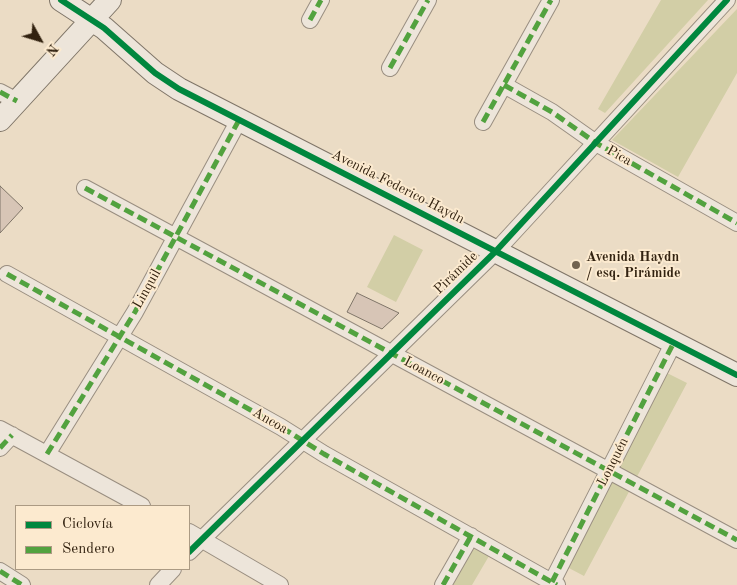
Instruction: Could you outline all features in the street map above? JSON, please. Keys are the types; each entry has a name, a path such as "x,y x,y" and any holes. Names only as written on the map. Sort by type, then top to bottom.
{"street":[{"name":"Avenida Federico Haydn","path":"61,0 93,19 167,82 737,375"},
{"path":"0,120 9,97 93,19 110,0"},
{"path":"310,20 321,0"},
{"path":"390,68 428,0"},
{"path":"483,122 551,0"},
{"name":"Pirámide","path":"190,549 195,535 302,440 496,252 727,0"},
{"name":"Pica","path":"504,85 552,112 596,143 737,223"},
{"name":"Linquil","path":"47,454 120,337 239,120"},
{"name":"Loanco","path":"85,188 737,540"},
{"name":"Ancoa","path":"7,274 555,584"},
{"name":"Lonquén","path":"555,584 674,342"},
{"path":"0,448 6,432 140,505"},
{"path":"195,535 280,585"},
{"path":"443,585 471,536"},
{"path":"158,585 172,570"},
{"path":"0,571 22,585"}],"shaded area":[{"path":"661,0 708,0 605,113 598,109"},
{"path":"737,9 737,73 678,177 612,140"},
{"path":"394,235 423,250 396,302 367,287"},
{"path":"665,372 687,383 584,576 567,567"},
{"path":"471,546 489,556 472,585 449,585"}],"building":[{"path":"0,186 23,208 0,233"},
{"path":"357,293 399,313 382,329 347,312"}],"marked path":[{"path":"310,20 321,0"},
{"path":"390,68 428,0"},
{"path":"483,122 551,0"},
{"path":"504,85 552,112 596,143 737,223"},
{"path":"0,92 17,101"},
{"path":"47,454 135,312 239,120"},
{"path":"85,188 737,540"},
{"path":"7,274 281,427 324,454 557,585"},
{"path":"552,582 674,342"},
{"path":"0,448 12,435"},
{"path":"443,585 471,536"},
{"path":"0,571 22,585"}],"cycle path":[{"path":"61,0 104,28 155,73 179,89 737,375"},
{"path":"190,551 496,251 727,0"}],"place":[{"name":"Avenida Haydn / esq. Pirámide","path":"576,265"}]}
